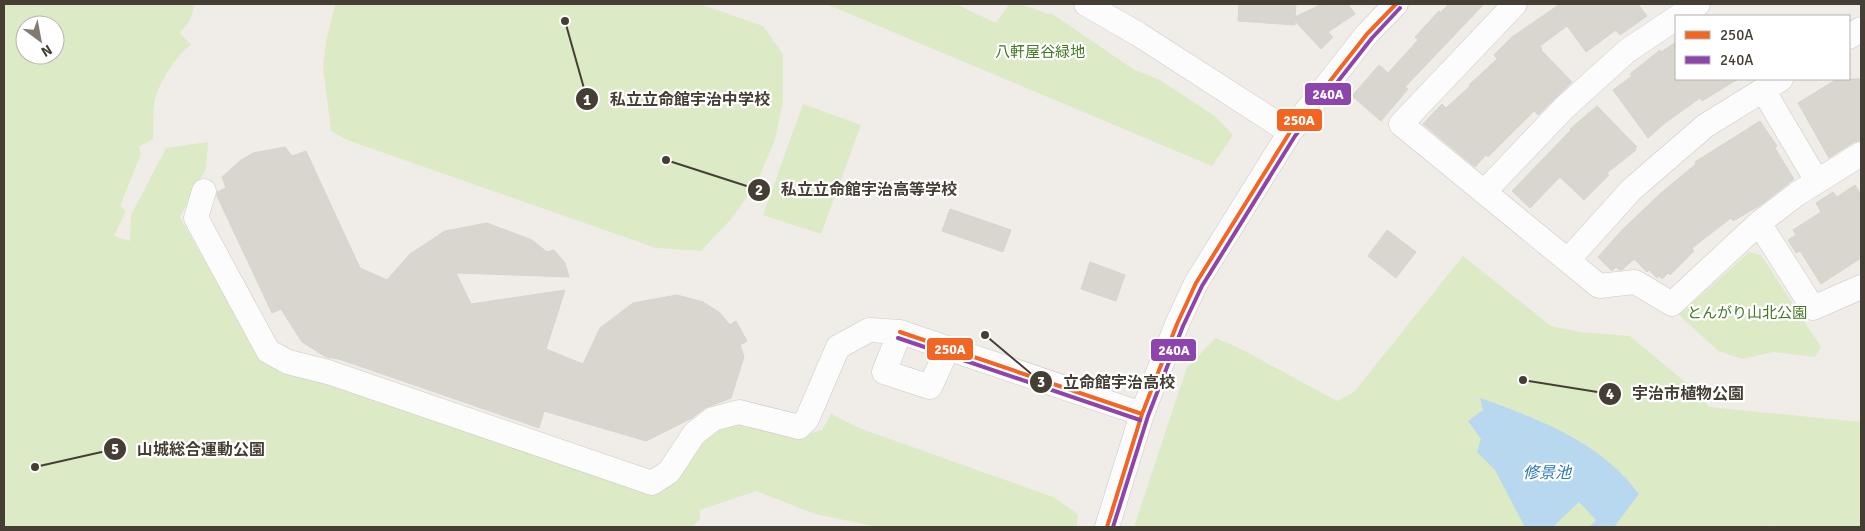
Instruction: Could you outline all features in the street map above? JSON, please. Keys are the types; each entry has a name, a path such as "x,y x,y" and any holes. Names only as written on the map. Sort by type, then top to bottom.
{"street":[{"path":"1107,527 1142,414 1177,324 1196,283 1290,132 1367,34 1396,4"},
{"path":"1515,4 1401,124 1599,286 1635,282 1672,304 1759,223 1797,194 1861,154"},
{"path":"1681,15 1698,4"},
{"path":"1706,4 1713,15"},
{"path":"1098,7 1290,132"},
{"path":"1484,192 1564,108 1627,51 1675,19"},
{"path":"1850,36 1861,29"},
{"path":"1568,260 1632,190 1705,126 1763,85 1817,181"},
{"path":"204,191 196,218 268,351 288,362 328,372 652,483 669,472 694,434 713,418 738,412 799,427 807,420 838,347 869,330 900,332 1142,414"},
{"path":"1759,223 1813,308 1861,287"},
{"path":"900,332 884,372 930,387 948,348"}],"green space":[{"path":"4,4 195,4 190,20 180,33 191,45 175,62 157,93 154,109 153,139 139,147 141,154 120,206 126,211 114,236 130,241 131,215 166,148 208,142 206,169 180,217 257,354 666,487 717,429 742,423 797,437 822,430 831,414 859,428 1053,497 1078,514 1077,527 878,527 815,514 756,491 700,510 700,519 692,527 4,527"},
{"path":"335,4 700,4 763,26 783,54 783,101 775,140 756,184 732,218 701,251 656,248 347,140 331,131 323,67 326,41"},
{"name":"八軒屋谷緑地","path":"826,4 956,4 996,23 1009,4 1021,4 1048,14 1051,13 1133,69 1160,80 1215,116 1233,135 1212,166"},
{"path":"803,104 861,125 821,234 763,215"},
{"name":"とんがり山北公園","path":"1749,252 1761,255 1821,347 1815,357 1773,352 1742,359 1718,351 1679,315"},
{"path":"1463,256 1551,326 1581,332 1630,336 1702,396 1709,407 1861,422 1861,527 1779,527 1773,525 1771,527 1134,527 1187,367 1216,338 1239,348 1337,401 1354,392"}],"water":[{"name":"修景池","path":"1480,398 1567,434 1588,446 1624,476 1639,494 1614,527 1589,527 1596,520 1579,502 1553,527 1525,527 1495,470 1477,452 1481,439 1468,421 1483,410"}],"building":[{"path":"1239,4 1296,4 1295,17 1322,4 1348,4 1355,14 1328,32 1333,37 1321,49 1295,21 1295,25 1238,21"},
{"path":"1449,4 1484,4 1405,87 1408,89 1381,121 1352,96 1379,65 1388,73 1418,40 1415,37 1439,11 1440,13"},
{"path":"1560,4 1638,4 1647,16 1620,35 1616,30 1586,52 1567,26 1540,46 1541,50 1572,82 1538,115 1534,111 1488,157 1486,155 1475,167 1423,124 1442,104 1446,108 1470,86 1497,59 1494,55 1512,37"},
{"path":"1675,43 1675,80 1736,80 1702,101 1700,98 1665,123 1648,138 1613,90 1632,76 1630,74 1660,50 1661,52"},
{"path":"1861,79 1861,140 1854,142 1829,158 1798,103 1835,80"},
{"path":"1597,106 1637,147 1635,148 1636,150 1607,173 1609,175 1584,200 1560,177 1530,208 1512,191 1570,129"},
{"path":"1760,121 1777,146 1775,148 1794,179 1762,204 1733,221 1731,218 1692,248 1694,251 1670,275 1668,273 1662,279 1659,276 1657,278 1649,270 1647,272 1634,259 1622,270 1616,267 1612,271 1598,257 1622,230 1662,192 1696,164 1695,162"},
{"path":"285,147 292,156 306,151 360,268 387,280 410,254 445,231 487,223 532,240 547,252 554,250 565,263 569,277 456,273 471,304 565,290 546,349 583,364 600,328 633,303 677,295 703,302 719,312 730,325 736,321 747,341 740,345 744,357 731,398 705,408 692,418 646,441 544,411 539,428 339,359 326,357 302,342 281,309 272,313 217,196 217,192 226,188 222,177 241,160 253,153"},
{"path":"1855,185 1861,195 1861,258 1821,284 1800,251 1796,253 1788,240 1796,235 1793,230 1821,212 1816,203 1833,192 1837,197"},
{"path":"950,209 1011,230 1003,252 942,231"},
{"path":"1387,230 1416,252 1396,278 1368,256"},
{"path":"1090,262 1125,275 1116,301 1081,289"}],"transit line":[{"name":"250A","path":"1107,527 1142,414 1177,324 1196,283 1290,132 1367,34 1396,4"},
{"name":"240A","path":"1113,527 1148,416 1183,326 1202,286 1295,136 1372,38 1400,8"},
{"name":"250A","path":"900,332 1142,414"},
{"name":"240A","path":"898,338 1140,420"}],"place":[{"name":"私立立命館宇治中学校","path":"565,21"},
{"name":"私立立命館宇治高等学校","path":"666,160"},
{"name":"立命館宇治高校","path":"985,335"},
{"name":"宇治市植物公園","path":"1523,380"},
{"name":"山城総合運動公園","path":"35,467"}]}
